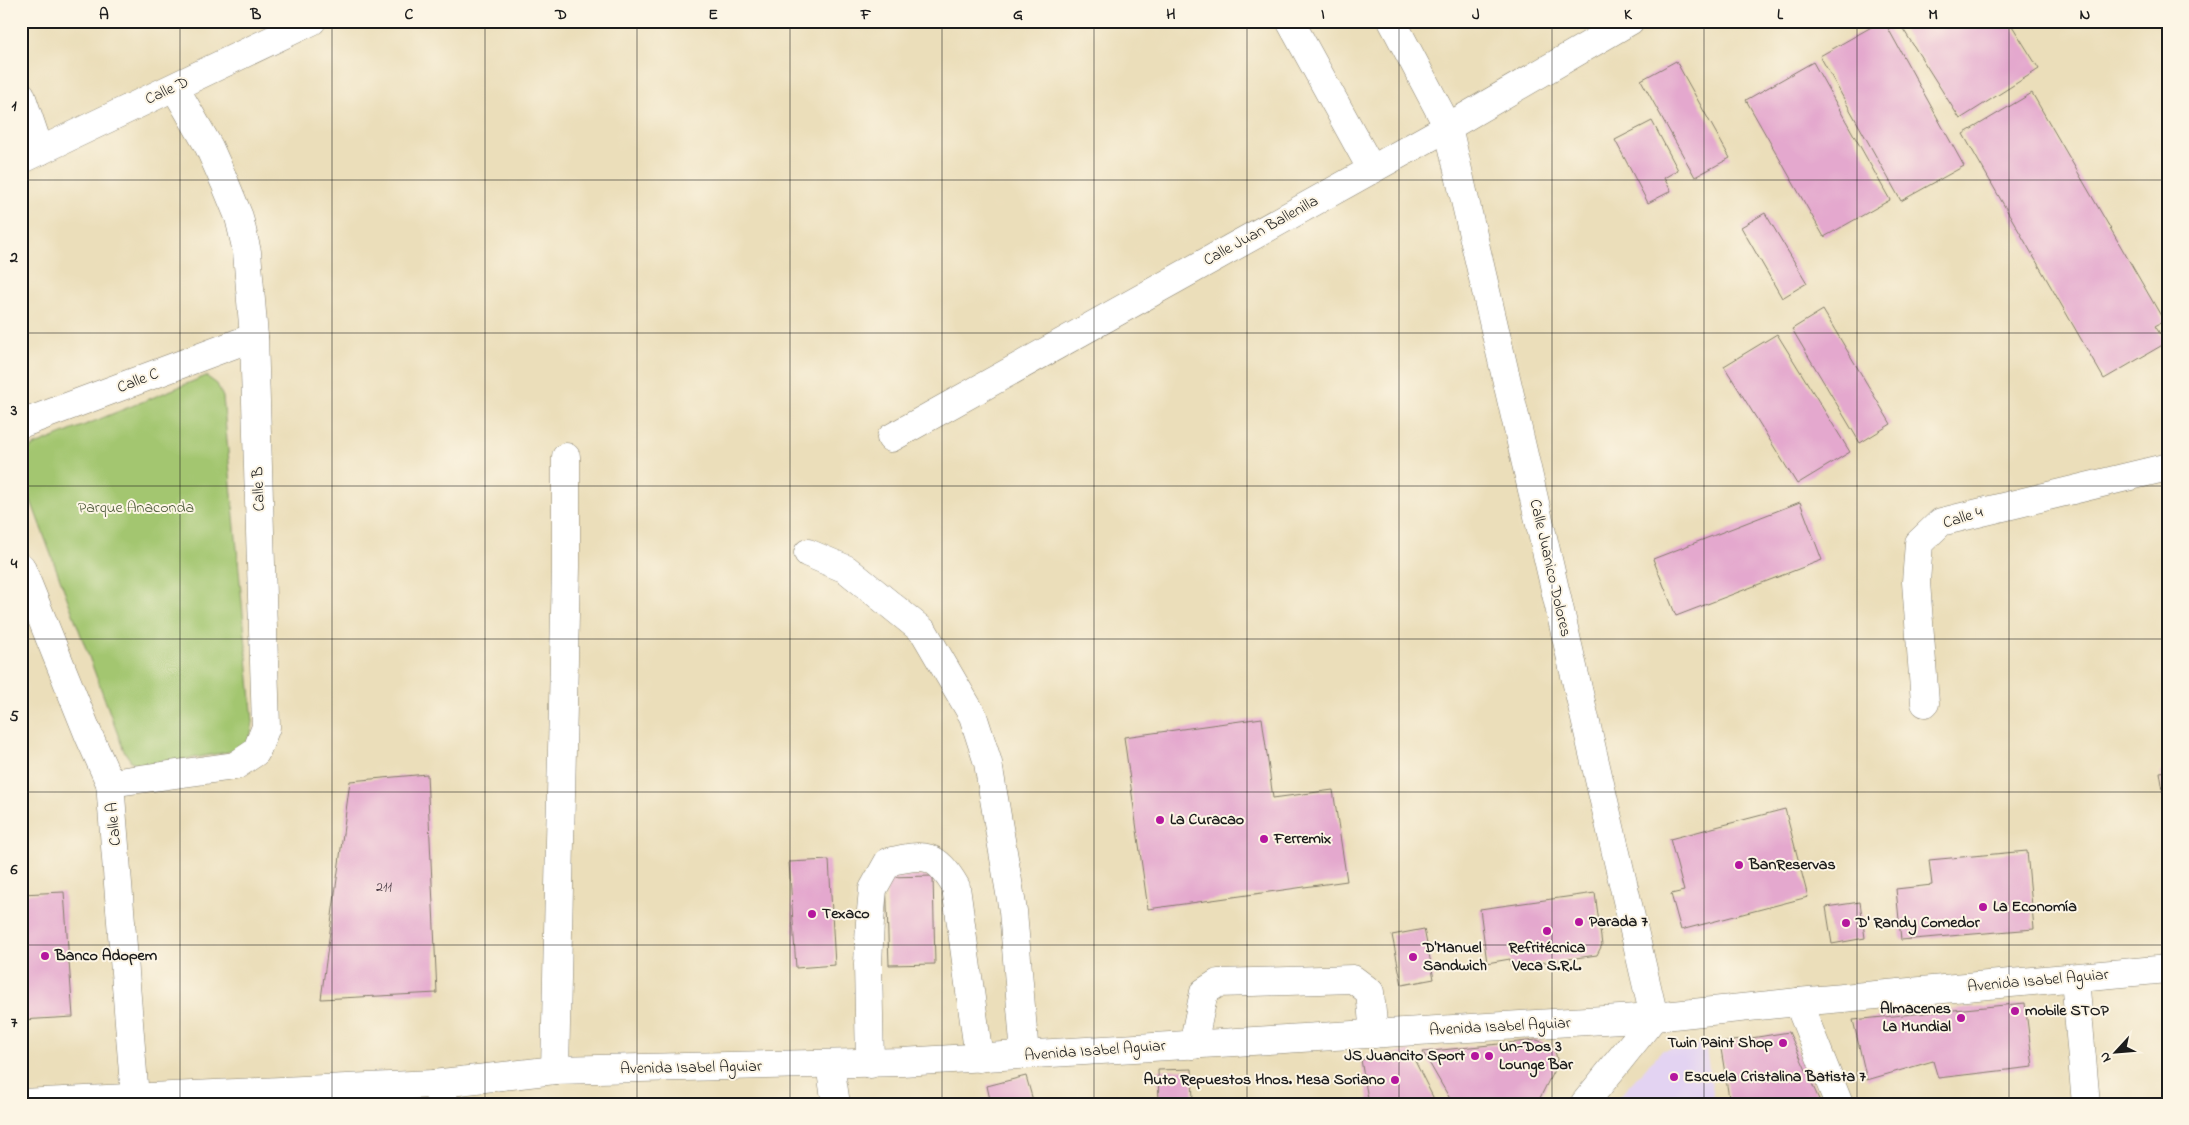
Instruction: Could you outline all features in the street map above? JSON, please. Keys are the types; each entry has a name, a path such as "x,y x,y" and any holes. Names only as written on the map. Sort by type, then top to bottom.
{"street":[{"name":"Calle D","path":"31,155 312,21"},
{"path":"1290,21 1372,170"},
{"name":"Calle Juanico Dolores","path":"1392,21 1448,127 1654,1017"},
{"name":"Calle Juan Ballenilla","path":"891,438 1372,170 1630,21"},
{"name":"Calle B","path":"110,783 236,766 256,752 266,727 254,337 247,252 238,216 209,147 174,88"},
{"path":"21,94 31,155"},
{"name":"Calle C","path":"21,424 254,337"},
{"path":"555,1070 566,577 566,457"},
{"name":"Calle 4","path":"1925,703 1916,582 1919,543 1924,538 1941,522 2168,467"},
{"path":"808,553 846,569 924,632 972,716 988,763 1013,911 1025,1055"},
{"name":"Calle A","path":"21,567 89,736 110,783 137,1101"},
{"path":"870,1064 868,964 873,889 888,862 904,858 932,858 944,867 956,886 979,1058"},
{"name":"Avenida Isabel Aguiar","path":"21,1103 439,1094 555,1070 870,1064 1654,1017 1798,1002 2168,969"},
{"path":"2075,978 2086,1104"},
{"path":"1193,1045 1204,992 1218,982 1353,979 1370,992 1374,1034"},
{"path":"1798,1002 1839,1104"},
{"path":"1584,1104 1654,1017"},
{"path":"830,1065 836,1104"}],"shaded area":[{"name":"Escuela Cristalina Batista 7","path":"1705,1044 1715,1104 1612,1104 1662,1050"}],"green space":[{"name":"Parque Anaconda","path":"206,376 217,384 223,397 253,722 250,740 239,750 142,767 131,761 124,751 21,474 21,456 33,446"}],"building":[{"path":"1884,21 1964,166 1901,201 1820,56"},
{"path":"1898,21 2009,21 2039,69 1960,119"},
{"path":"1676,61 1730,158 1695,177 1641,80"},
{"path":"1813,62 1890,200 1824,237 1746,100"},
{"path":"2032,93 2164,321 2155,326 2166,343 2104,379 1963,134"},
{"path":"1652,121 1678,170 1664,178 1671,191 1648,203 1615,140"},
{"path":"1765,213 1807,283 1782,298 1741,227"},
{"path":"1823,310 1891,424 1860,443 1792,329"},
{"path":"1777,334 1850,452 1797,484 1724,366"},
{"path":"1800,502 1822,560 1676,616 1653,559"},
{"name":"Ferremix","path":"1262,718 1273,798 1333,790 1347,881 1148,909 1124,737"},
{"path":"2168,771 2168,815 2167,815 2160,772"},
{"path":"427,774 437,993 321,999 350,781"},
{"name":"BanReservas","path":"1785,809 1808,897 1681,930 1671,894 1684,891 1670,839"},
{"name":"La Economía","path":"2027,851 2034,929 1901,940 1896,889 1932,885 1929,860"},
{"name":"Texaco","path":"829,860 835,965 796,968 789,862"},
{"name":"Texaco","path":"933,876 935,964 889,965 886,877"},
{"name":"Banco Adopem","path":"64,892 73,1017 21,1020 21,894"},
{"path":"1595,893 1602,945 1597,955 1511,967 1510,959 1487,963 1480,909"},
{"name":"D' Randy Comedor","path":"1860,902 1865,938 1832,944 1826,907"},
{"name":"D'Manuel Sandwich","path":"1424,929 1434,979 1402,985 1392,935"},
{"path":"2164,992 2168,992 2168,1017 2166,1017"},
{"path":"2025,1003 2033,1067 1938,1078 1933,1061 1867,1080 1853,1020"},
{"path":"1789,1032 1821,1104 1730,1104 1720,1043"},
{"path":"1537,1040 1550,1045 1555,1051 1557,1059 1556,1066 1537,1104 1453,1104 1423,1052"},
{"name":"Auto Repuestos Hnos. Mesa Soriano","path":"1410,1051 1434,1099 1425,1104 1369,1104 1361,1060"},
{"path":"1192,1069 1193,1104 1159,1104 1158,1070"},
{"path":"1026,1076 1034,1104 991,1104 987,1086"}],"place":[{"name":"La Curacao","path":"1160,820"},
{"name":"Ferremix","path":"1264,839"},
{"name":"BanReservas","path":"1739,865"},
{"name":"La Economía","path":"1983,907"},
{"name":"Texaco","path":"812,914"},
{"name":"Parada 7","path":"1579,922"},
{"name":"D' Randy Comedor","path":"1846,923"},
{"name":"Refritécnica Veca S.R.L.","path":"1547,931"},
{"name":"Banco Adopem","path":"45,956"},
{"name":"D'Manuel Sandwich","path":"1413,957"},
{"name":"mobile STOP","path":"2015,1011"},
{"name":"Almacenes La Mundial","path":"1961,1018"},
{"name":"Twin Paint Shop","path":"1783,1043"},
{"name":"JS Juancito Sport","path":"1475,1056"},
{"name":"Un-Dos 3 Lounge Bar","path":"1489,1056"},
{"name":"Escuela Cristalina Batista 7","path":"1674,1077"},
{"name":"Auto Repuestos Hnos. Mesa Soriano","path":"1395,1080"}]}
